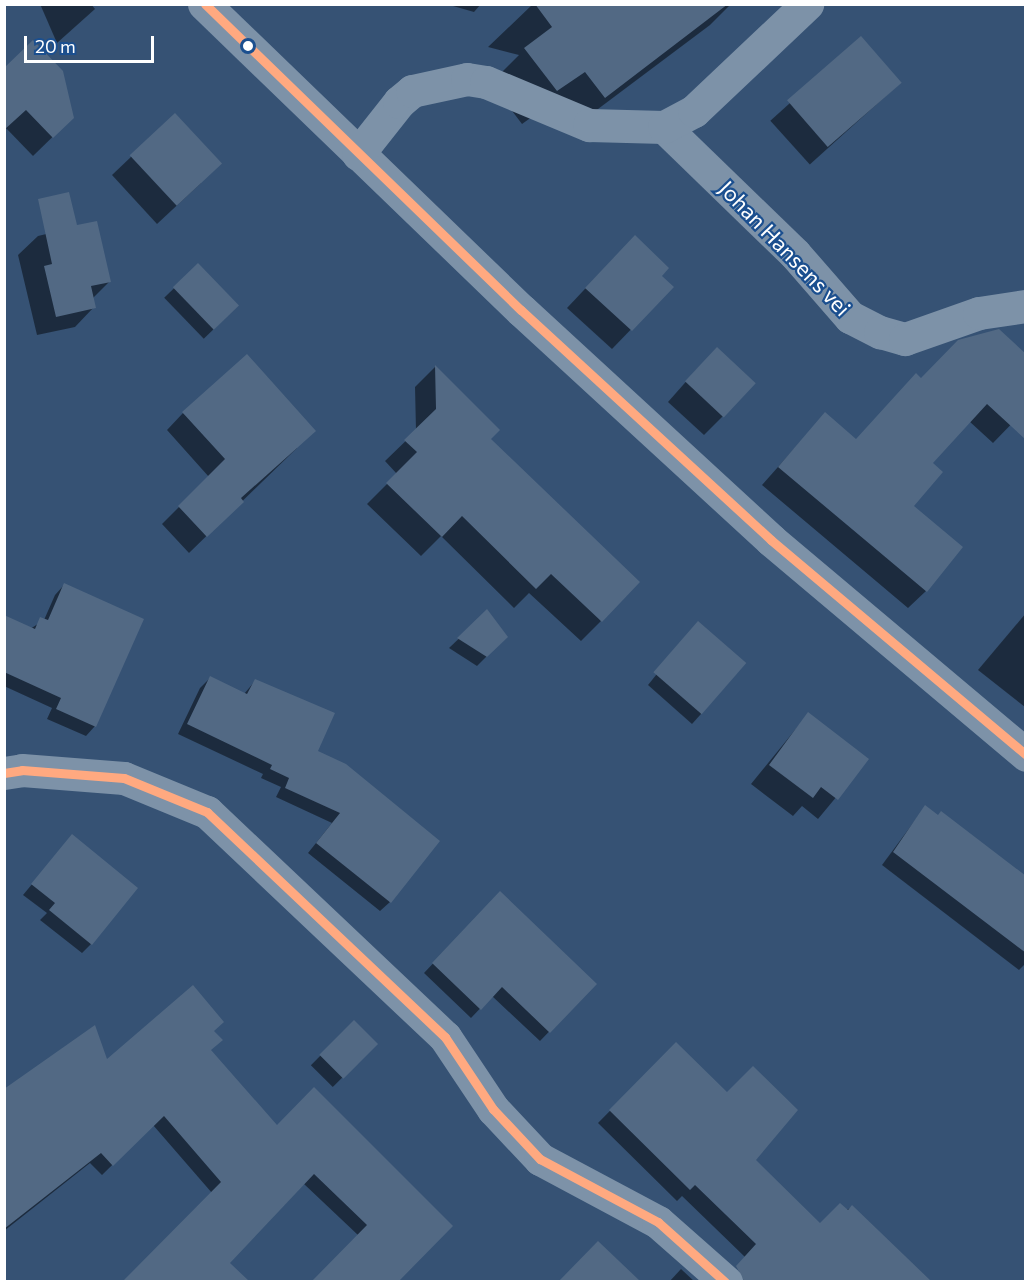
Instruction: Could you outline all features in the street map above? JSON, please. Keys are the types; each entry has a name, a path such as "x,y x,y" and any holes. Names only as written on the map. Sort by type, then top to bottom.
{"street":[{"path":"204,4 358,154 762,533 1026,755"},
{"path":"358,154 399,102 412,92 467,79 486,82 589,124 664,127 694,111 807,4"},
{"name":"Johan Hansens vei","path":"664,127 795,254 850,317 880,332 905,339 979,313 1026,306"},
{"path":"4,773 22,770 124,778 207,812 445,1037 493,1109 540,1159 658,1222 726,1281"}],"building":[{"path":"535,4 728,4 605,98 585,72 557,91 524,48 552,27"},
{"path":"861,36 902,83 828,147 787,100"},
{"path":"33,40 63,71 74,118 53,138 26,110 4,130 4,68"},
{"path":"175,113 222,163 177,206 130,155"},
{"path":"69,192 77,225 97,221 111,282 91,286 96,308 56,317 44,266 52,264 38,199"},
{"path":"635,235 669,268 662,276 674,287 632,331 585,288"},
{"path":"198,263 239,305 214,330 173,287"},
{"path":"999,329 1026,354 1026,440 987,404 933,463 943,472 914,506 963,547 927,592 778,467 825,412 856,439 916,373 921,378 958,340"},
{"path":"717,347 756,383 724,418 685,381"},
{"path":"247,354 316,431 241,498 244,502 207,537 178,506 225,459 182,412"},
{"path":"435,365 500,430 491,439 640,582 602,622 551,574 536,589 462,516 442,537 386,483 417,452 404,440 436,409"},
{"path":"64,583 144,619 96,727 56,709 61,698 4,672 4,615 35,629 40,617 48,620"},
{"path":"487,609 508,637 487,657 457,638"},
{"path":"698,621 746,663 702,714 653,672"},
{"path":"210,676 247,694 255,679 335,713 318,751 346,764 440,841 391,903 316,843 340,813 285,788 289,778 270,769 272,765 187,724"},
{"path":"808,712 869,759 838,800 821,787 813,798 769,765"},
{"path":"925,805 938,815 941,811 1026,876 1026,953 893,852"},
{"path":"72,834 138,888 92,945 49,910 55,903 31,884"},
{"path":"500,891 597,984 550,1033 502,987 481,1010 432,963"},
{"path":"193,985 224,1022 214,1031 223,1040 211,1050 277,1125 314,1087 453,1226 399,1281 312,1281 367,1225 314,1174 230,1263 249,1281 123,1281 221,1182 164,1116 113,1166 101,1153 4,1229 4,1089 95,1025 107,1059"},
{"path":"354,1020 378,1044 343,1079 319,1055"},
{"path":"676,1042 727,1092 753,1066 798,1110 756,1160 820,1223 840,1203 848,1210 852,1205 931,1281 744,1281 736,1266 756,1244 695,1185 690,1190 609,1110"},
{"path":"598,1241 640,1281 559,1281"}],"transit line":[{"path":"205,4 521,310 771,540 1026,755"},
{"path":"4,773 22,770 124,778 207,812 445,1037 493,1109 540,1159 658,1222 725,1282"}]}
